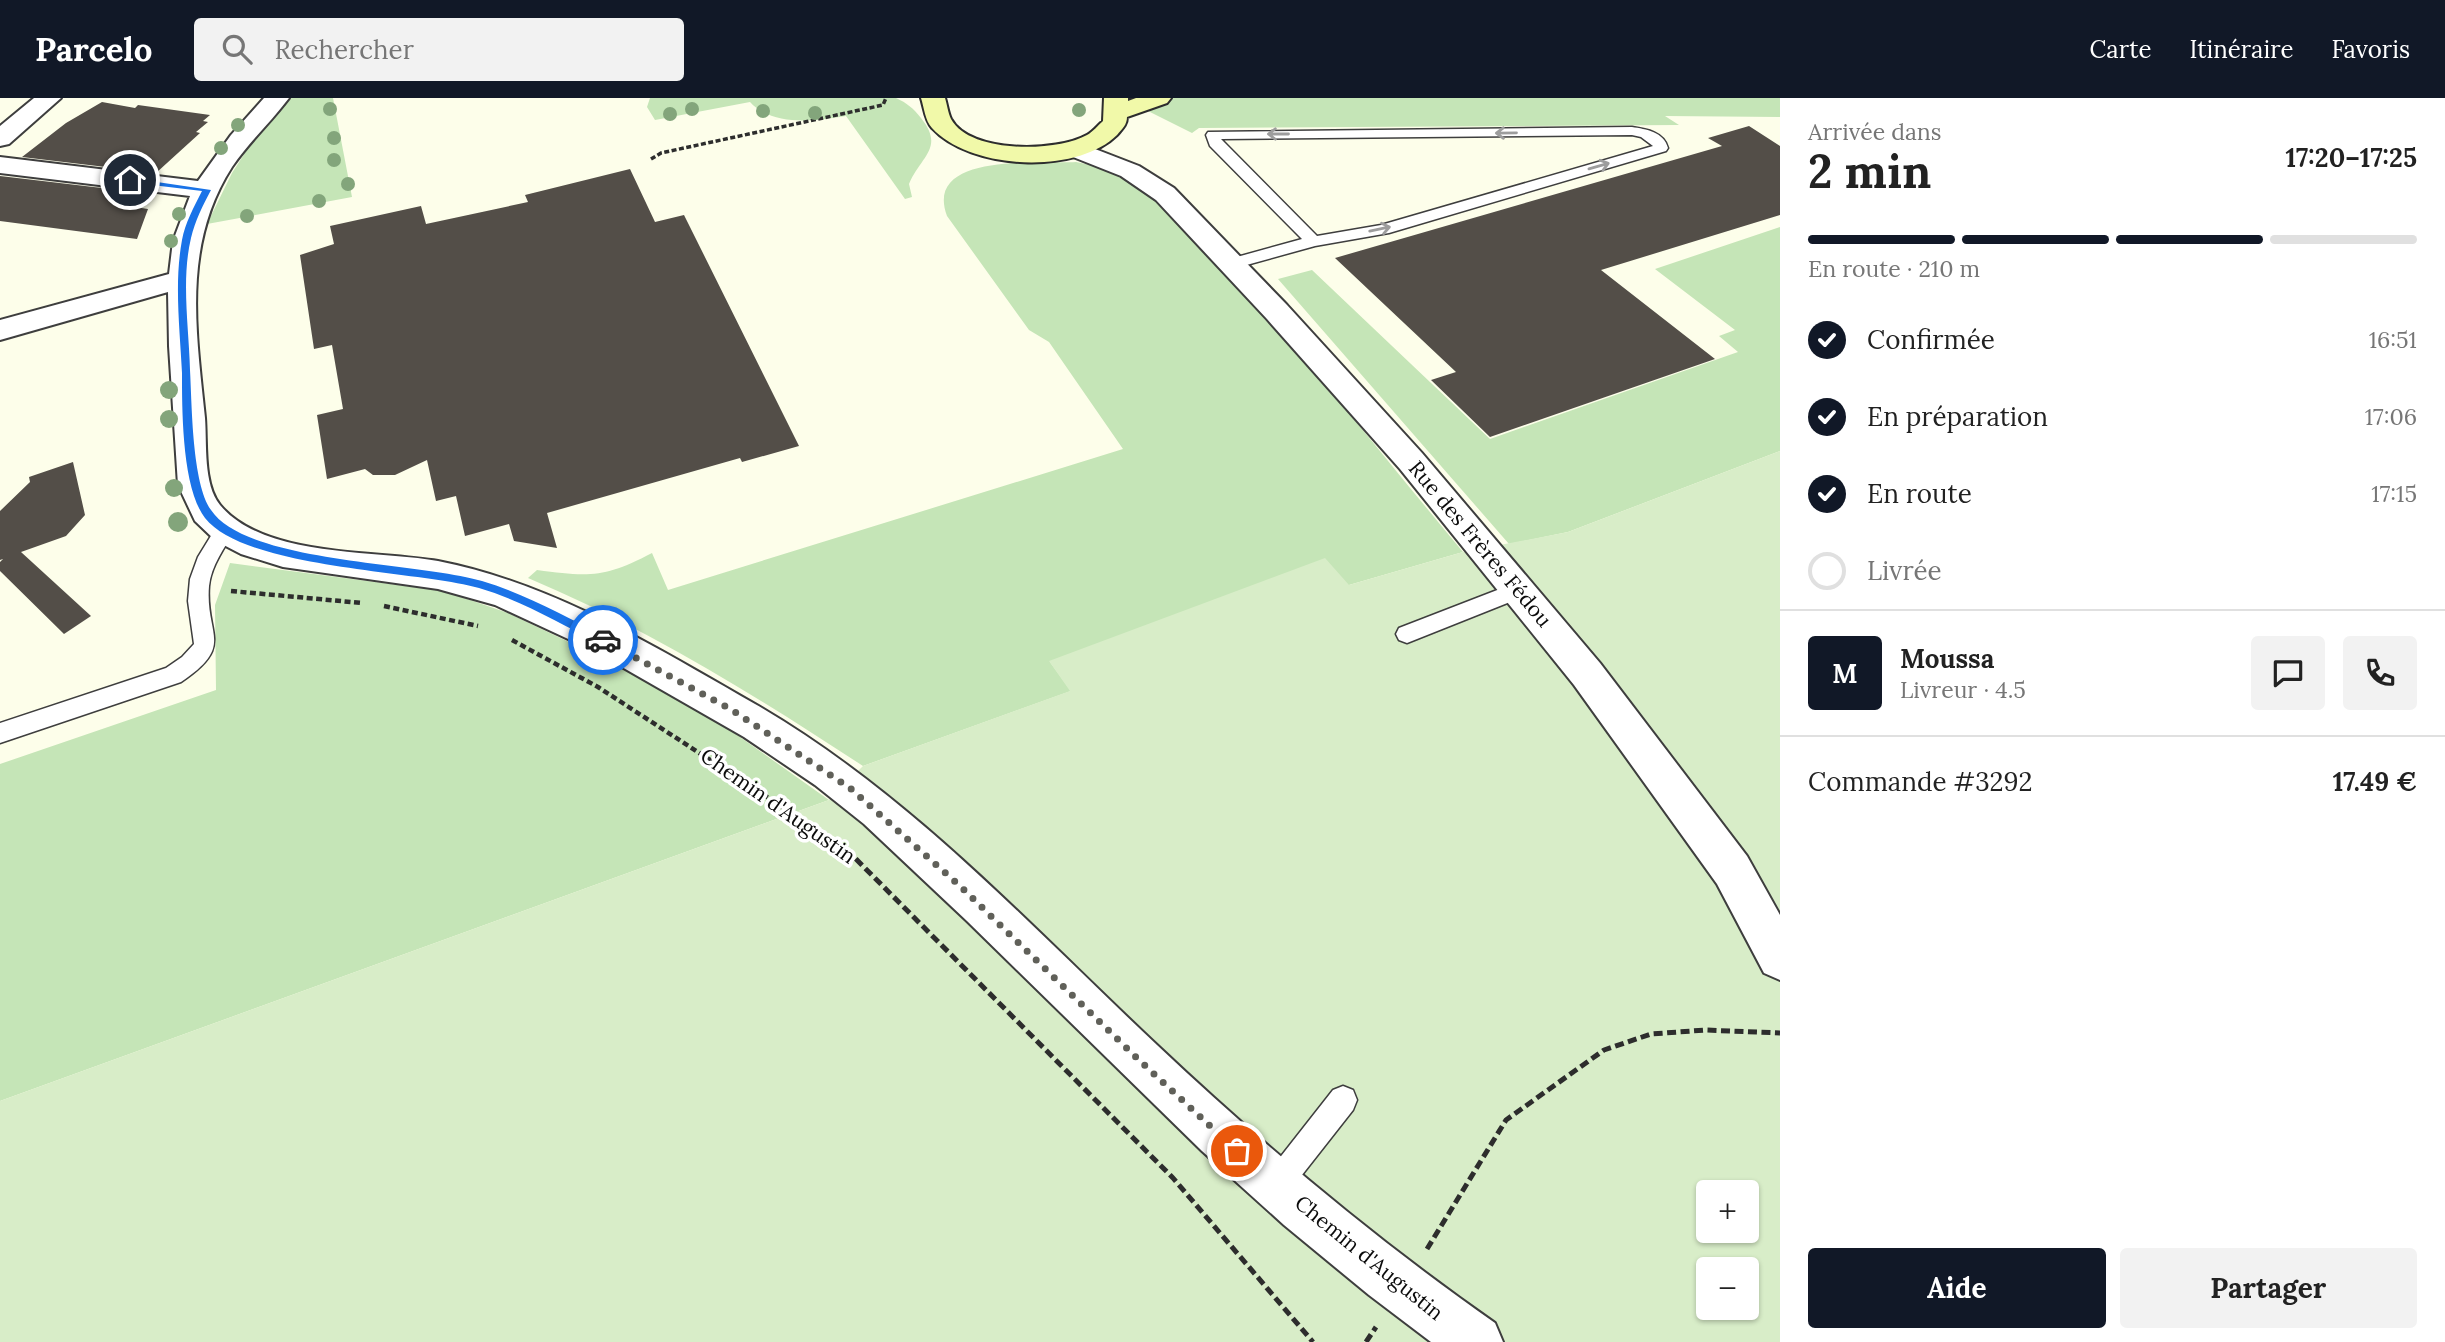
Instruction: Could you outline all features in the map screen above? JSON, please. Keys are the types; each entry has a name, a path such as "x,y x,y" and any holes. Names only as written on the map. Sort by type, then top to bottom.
{"street":[{"path":"0,139 49,98"},
{"name":"Chemin d'Augustin","path":"277,98 242,136 207,190 194,215 186,240 183,279 186,380 194,479 198,497 208,515 224,531 251,544 280,553 435,574 513,595 565,619 732,710 850,788 960,886 1208,1125 1401,1288 1476,1342"},
{"path":"933,98 933,109 942,125 960,139 986,150 1016,155 1048,155 1077,150 1113,127 1117,105 1160,98"},
{"name":"Rue des Frères Fédou","path":"1104,135 1118,158 1130,171"},
{"name":"Rue des Frères Fédou","path":"1077,150 1130,171 1165,194 1411,461 1587,674 1732,870 1780,958"},
{"path":"0,165 207,190"},
{"path":"0,330 183,279"}],"lane":[{"path":"1232,264 1313,241 1383,230 1661,148 1660,143 1645,133 1632,131 1213,135 1215,143 1313,241"},
{"path":"0,733 173,675 198,658 206,645 206,632 198,588 211,554 224,531"},
{"path":"1407,634 1518,590"},
{"path":"1277,1185 1343,1100"}],"path":[{"path":"651,159 661,153 883,105 886,98"},
{"path":"198,588 374,604 490,628"},
{"name":"Chemin d'Augustin","path":"502,635 598,687 845,848 1173,1178 1312,1342"},
{"path":"1366,1342 1506,1120 1604,1050 1651,1034 1705,1030 1780,1033"}],"green space":[{"path":"291,98 333,98 352,197 207,224 232,173 261,128"},
{"path":"650,98 896,98 910,106 921,118 928,128 931,145 909,184 912,197 905,199 846,116 809,120 783,119 759,110 750,102 655,120 647,107"},
{"path":"1139,98 1780,98 1780,117 1665,116 1679,125 1199,128 1192,133 1146,110"},
{"path":"1076,162 1107,170 1135,184 1183,225 1290,344 1463,552 1349,585 1050,662 1071,691 863,766 700,664 616,619 528,578 537,570 596,574 622,567 652,553 668,590 1123,449 1049,342 1029,330 947,216 944,195 952,181 968,171 1013,163"},
{"path":"1780,227 1780,451 1568,532 1509,544 1278,279 1312,270 1490,439 1738,352 1719,336 1735,330 1655,269"},
{"path":"1780,451 1780,1342 0,1342 0,1101 829,800 863,766 1070,691 1049,661 1325,558 1349,585 1463,552 1568,532"},
{"path":"230,563 444,591 508,613 615,664 733,732 829,800 0,1101 0,764 216,690 215,605"}],"building":[{"path":"102,102 210,115 203,121 208,122 196,132 200,133 156,173 22,157 66,123"},
{"path":"1749,126 1780,146 1780,215 1601,270 1715,359 1490,437 1431,380 1456,372 1335,258 1722,146 1708,138"},
{"path":"630,169 655,222 684,215 799,446 742,462 740,458 547,513 557,548 514,541 509,524 465,536 456,496 436,501 427,460 395,475 373,475 365,469 327,479 317,415 343,409 332,345 314,349 300,255 334,244 330,226 421,206 426,224 528,202 525,195"},
{"path":"0,176 136,192 122,205 148,209 137,239 0,221"},
{"path":"73,462 85,515 66,536 21,552 91,616 64,634 0,571 0,562 3,559 0,560 0,511 30,482 29,477"}],"way so far":[{"path":"603,640 732,710 850,788 960,886 1237,1151"}],"route":[{"path":"130,180 207,190 194,215 186,240 183,279 186,380 194,479 198,497 208,515 224,531 251,544 280,553 435,574 479,584 513,595 603,640"}]}
